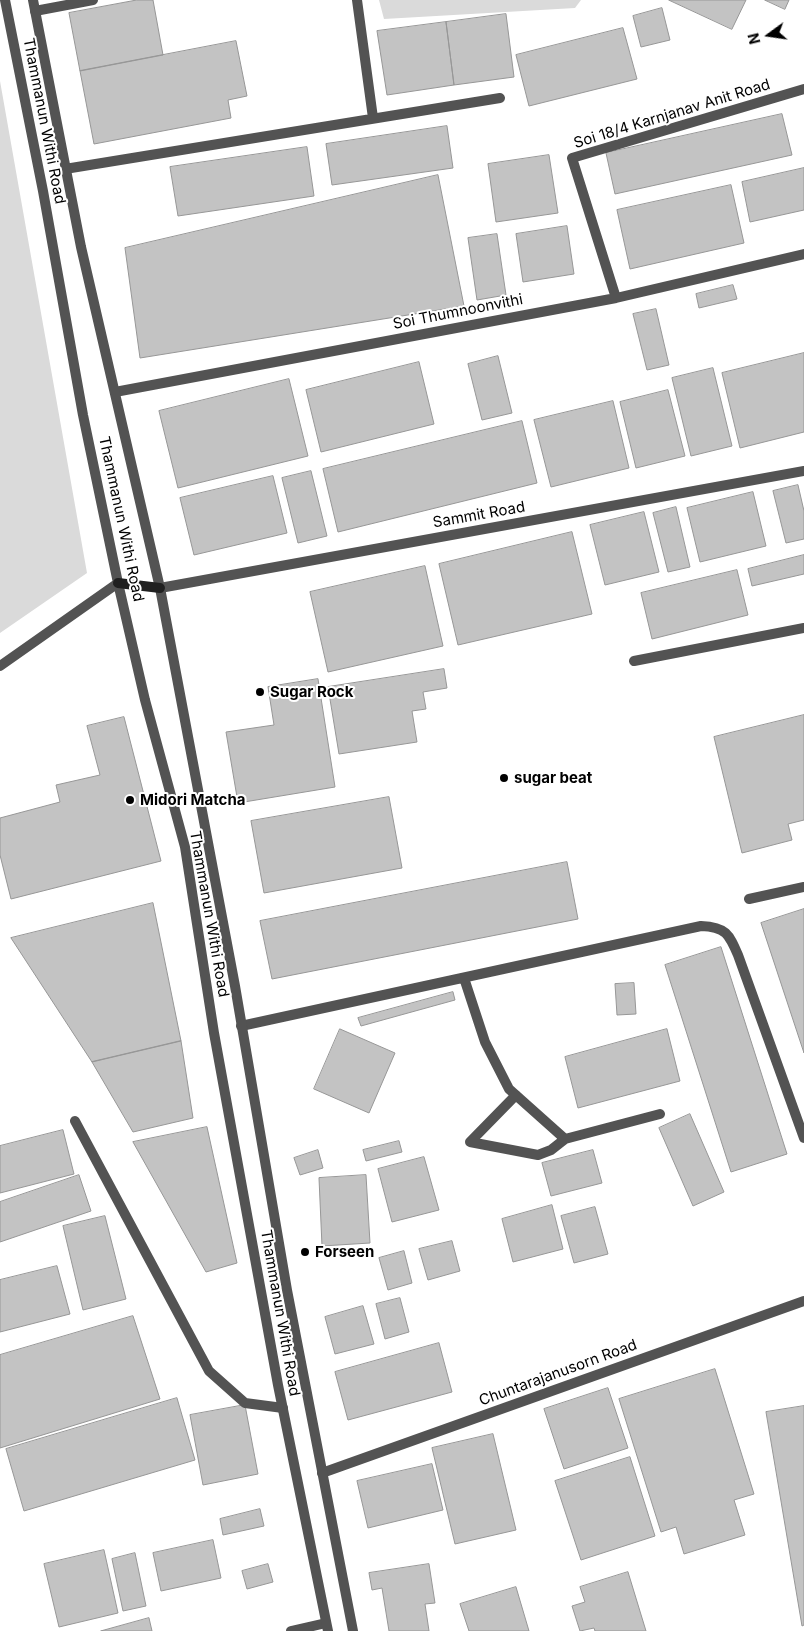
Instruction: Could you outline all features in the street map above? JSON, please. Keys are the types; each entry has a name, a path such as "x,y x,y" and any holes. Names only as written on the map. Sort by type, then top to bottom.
{"main road":[{"path":"118,583 160,588"}],"street":[{"name":"Thammanun Withi Road","path":"5,0 43,191 83,414 118,583 145,700 185,847 214,1033 282,1408 327,1627"},
{"name":"Thammanun Withi Road","path":"32,0 80,247 116,392 160,588 242,1026 287,1290 353,1631"},
{"path":"34,11 92,0"},
{"path":"357,0 373,118"},
{"name":"Soi 18/4 Karnjanav Anit Road","path":"616,298 572,158 804,89"},
{"path":"65,169 500,98"},
{"name":"Soi Thumnoonvithi","path":"116,392 616,298 804,254"},
{"name":"Sammit Road","path":"160,588 804,471"},
{"path":"0,666 118,583"},
{"path":"634,661 804,628"},
{"path":"749,899 804,887"},
{"path":"242,1026 701,926 720,928 729,935 738,955 804,1138"},
{"path":"464,978 485,1042 498,1071 516,1095 565,1140"},
{"path":"516,1095 470,1142 538,1155 551,1150 565,1140 660,1114"},
{"path":"75,1121 209,1371 245,1403 282,1408"},
{"name":"Chuntarajanusorn Road","path":"322,1473 804,1301"},
{"path":"291,1631 327,1627"}],"shaded area":[{"path":"379,0 581,0 575,8 384,19"},
{"path":"0,81 87,573 0,633"}],"building":[{"path":"137,0 153,0 163,55 80,71 69,13"},
{"path":"669,0 746,0 732,29"},
{"path":"765,0 789,0 785,9"},
{"path":"662,8 670,40 641,47 633,16"},
{"path":"506,14 514,77 454,85 446,22"},
{"path":"446,22 454,85 387,95 377,31"},
{"path":"623,28 637,79 529,106 516,55"},
{"path":"236,41 247,96 228,100 231,118 94,144 80,71"},
{"path":"782,114 792,155 615,194 606,153"},
{"path":"447,126 453,168 332,185 326,144"},
{"path":"307,147 314,196 178,216 170,167"},
{"path":"549,155 558,213 496,222 488,164"},
{"path":"804,168 804,210 750,222 742,182"},
{"path":"438,175 464,306 140,358 125,248"},
{"path":"731,185 744,243 630,269 617,210"},
{"path":"567,226 574,274 523,282 516,234"},
{"path":"497,234 506,295 477,300 468,238"},
{"path":"733,285 737,299 699,308 696,294"},
{"path":"656,309 669,365 647,370 633,314"},
{"path":"804,353 804,432 740,448 722,373"},
{"path":"498,356 512,413 482,420 468,364"},
{"path":"419,362 434,424 321,452 306,390"},
{"path":"713,368 732,446 691,456 672,378"},
{"path":"289,379 308,456 178,488 159,411"},
{"path":"668,390 685,456 636,468 620,402"},
{"path":"613,401 629,468 551,487 534,420"},
{"path":"522,421 537,483 338,532 323,469"},
{"path":"311,471 327,536 298,543 282,478"},
{"path":"273,476 287,533 194,555 180,498"},
{"path":"798,485 804,511 804,539 786,543 773,491"},
{"path":"753,492 766,546 700,562 687,508"},
{"path":"676,507 690,567 668,572 653,513"},
{"path":"644,512 659,572 605,585 590,525"},
{"path":"572,532 592,614 458,645 439,564"},
{"path":"804,555 804,574 752,586 748,569"},
{"path":"425,566 443,646 328,672 310,592"},
{"path":"737,570 748,615 652,639 641,593"},
{"path":"444,669 447,688 423,692 426,709 412,711 417,742 339,754 328,687"},
{"path":"318,679 335,787 238,803 226,732 274,725 268,687"},
{"path":"804,715 804,820 788,824 792,840 742,853 714,737"},
{"path":"124,717 161,861 11,899 0,855 0,818 60,802 56,785 100,775 87,726"},
{"path":"389,797 402,868 264,893 251,821"},
{"path":"567,862 578,919 272,979 260,921"},
{"path":"153,903 181,1041 92,1062 11,938"},
{"path":"804,909 804,1053 761,923"},
{"path":"721,947 787,1154 731,1172 665,965"},
{"path":"634,983 636,1014 617,1015 615,984"},
{"path":"453,992 455,1000 361,1026 358,1018"},
{"path":"340,1029 395,1053 369,1113 314,1089"},
{"path":"667,1029 680,1081 578,1108 565,1057"},
{"path":"181,1041 193,1118 133,1132 92,1062"},
{"path":"690,1114 724,1192 693,1206 659,1128"},
{"path":"207,1127 237,1263 206,1272 133,1142"},
{"path":"63,1130 74,1174 0,1193 0,1146"},
{"path":"399,1141 402,1152 366,1161 363,1150"},
{"path":"318,1150 323,1168 300,1175 294,1158"},
{"path":"593,1150 602,1183 551,1196 542,1163"},
{"path":"424,1157 439,1210 392,1222 378,1169"},
{"path":"79,1175 91,1211 0,1242 0,1202"},
{"path":"366,1175 370,1243 322,1246 319,1178"},
{"path":"552,1205 563,1249 513,1262 502,1219"},
{"path":"595,1207 608,1254 574,1263 561,1216"},
{"path":"105,1216 126,1299 83,1310 63,1226"},
{"path":"452,1241 460,1271 428,1280 419,1249"},
{"path":"404,1251 412,1283 388,1290 379,1258"},
{"path":"57,1266 70,1314 0,1332 0,1280"},
{"path":"400,1298 409,1332 385,1339 376,1304"},
{"path":"363,1306 374,1344 335,1354 325,1317"},
{"path":"133,1316 160,1399 0,1448 0,1355"},
{"path":"439,1343 452,1392 348,1420 335,1372"},
{"path":"715,1369 754,1494 734,1500 745,1535 684,1554 676,1527 661,1532 619,1399"},
{"path":"608,1388 628,1448 564,1469 544,1409"},
{"path":"177,1398 195,1460 24,1511 6,1449"},
{"path":"245,1405 258,1474 203,1485 190,1415"},
{"path":"804,1406 804,1625 802,1626 766,1412"},
{"path":"493,1434 516,1530 455,1544 432,1448"},
{"path":"630,1457 655,1536 581,1560 555,1481"},
{"path":"432,1464 443,1510 368,1528 357,1481"},
{"path":"260,1509 264,1526 223,1535 220,1519"},
{"path":"213,1540 221,1578 161,1591 153,1553"},
{"path":"104,1550 118,1613 59,1627 44,1564"},
{"path":"135,1553 146,1606 123,1611 112,1559"},
{"path":"268,1564 273,1582 247,1589 242,1571"},
{"path":"429,1564 435,1603 425,1604 429,1631 389,1631 382,1588 372,1590 369,1573"},
{"path":"628,1572 646,1631 595,1631 594,1628 580,1631 572,1606 585,1602 580,1587"},
{"path":"516,1587 529,1631 469,1631 460,1604"},
{"path":"149,1618 152,1631 101,1631"}],"place":[{"name":"Sugar Rock","path":"260,692"},
{"name":"sugar beat","path":"504,778"},
{"name":"Midori Matcha","path":"130,800"},
{"name":"Forseen","path":"305,1252"}]}
